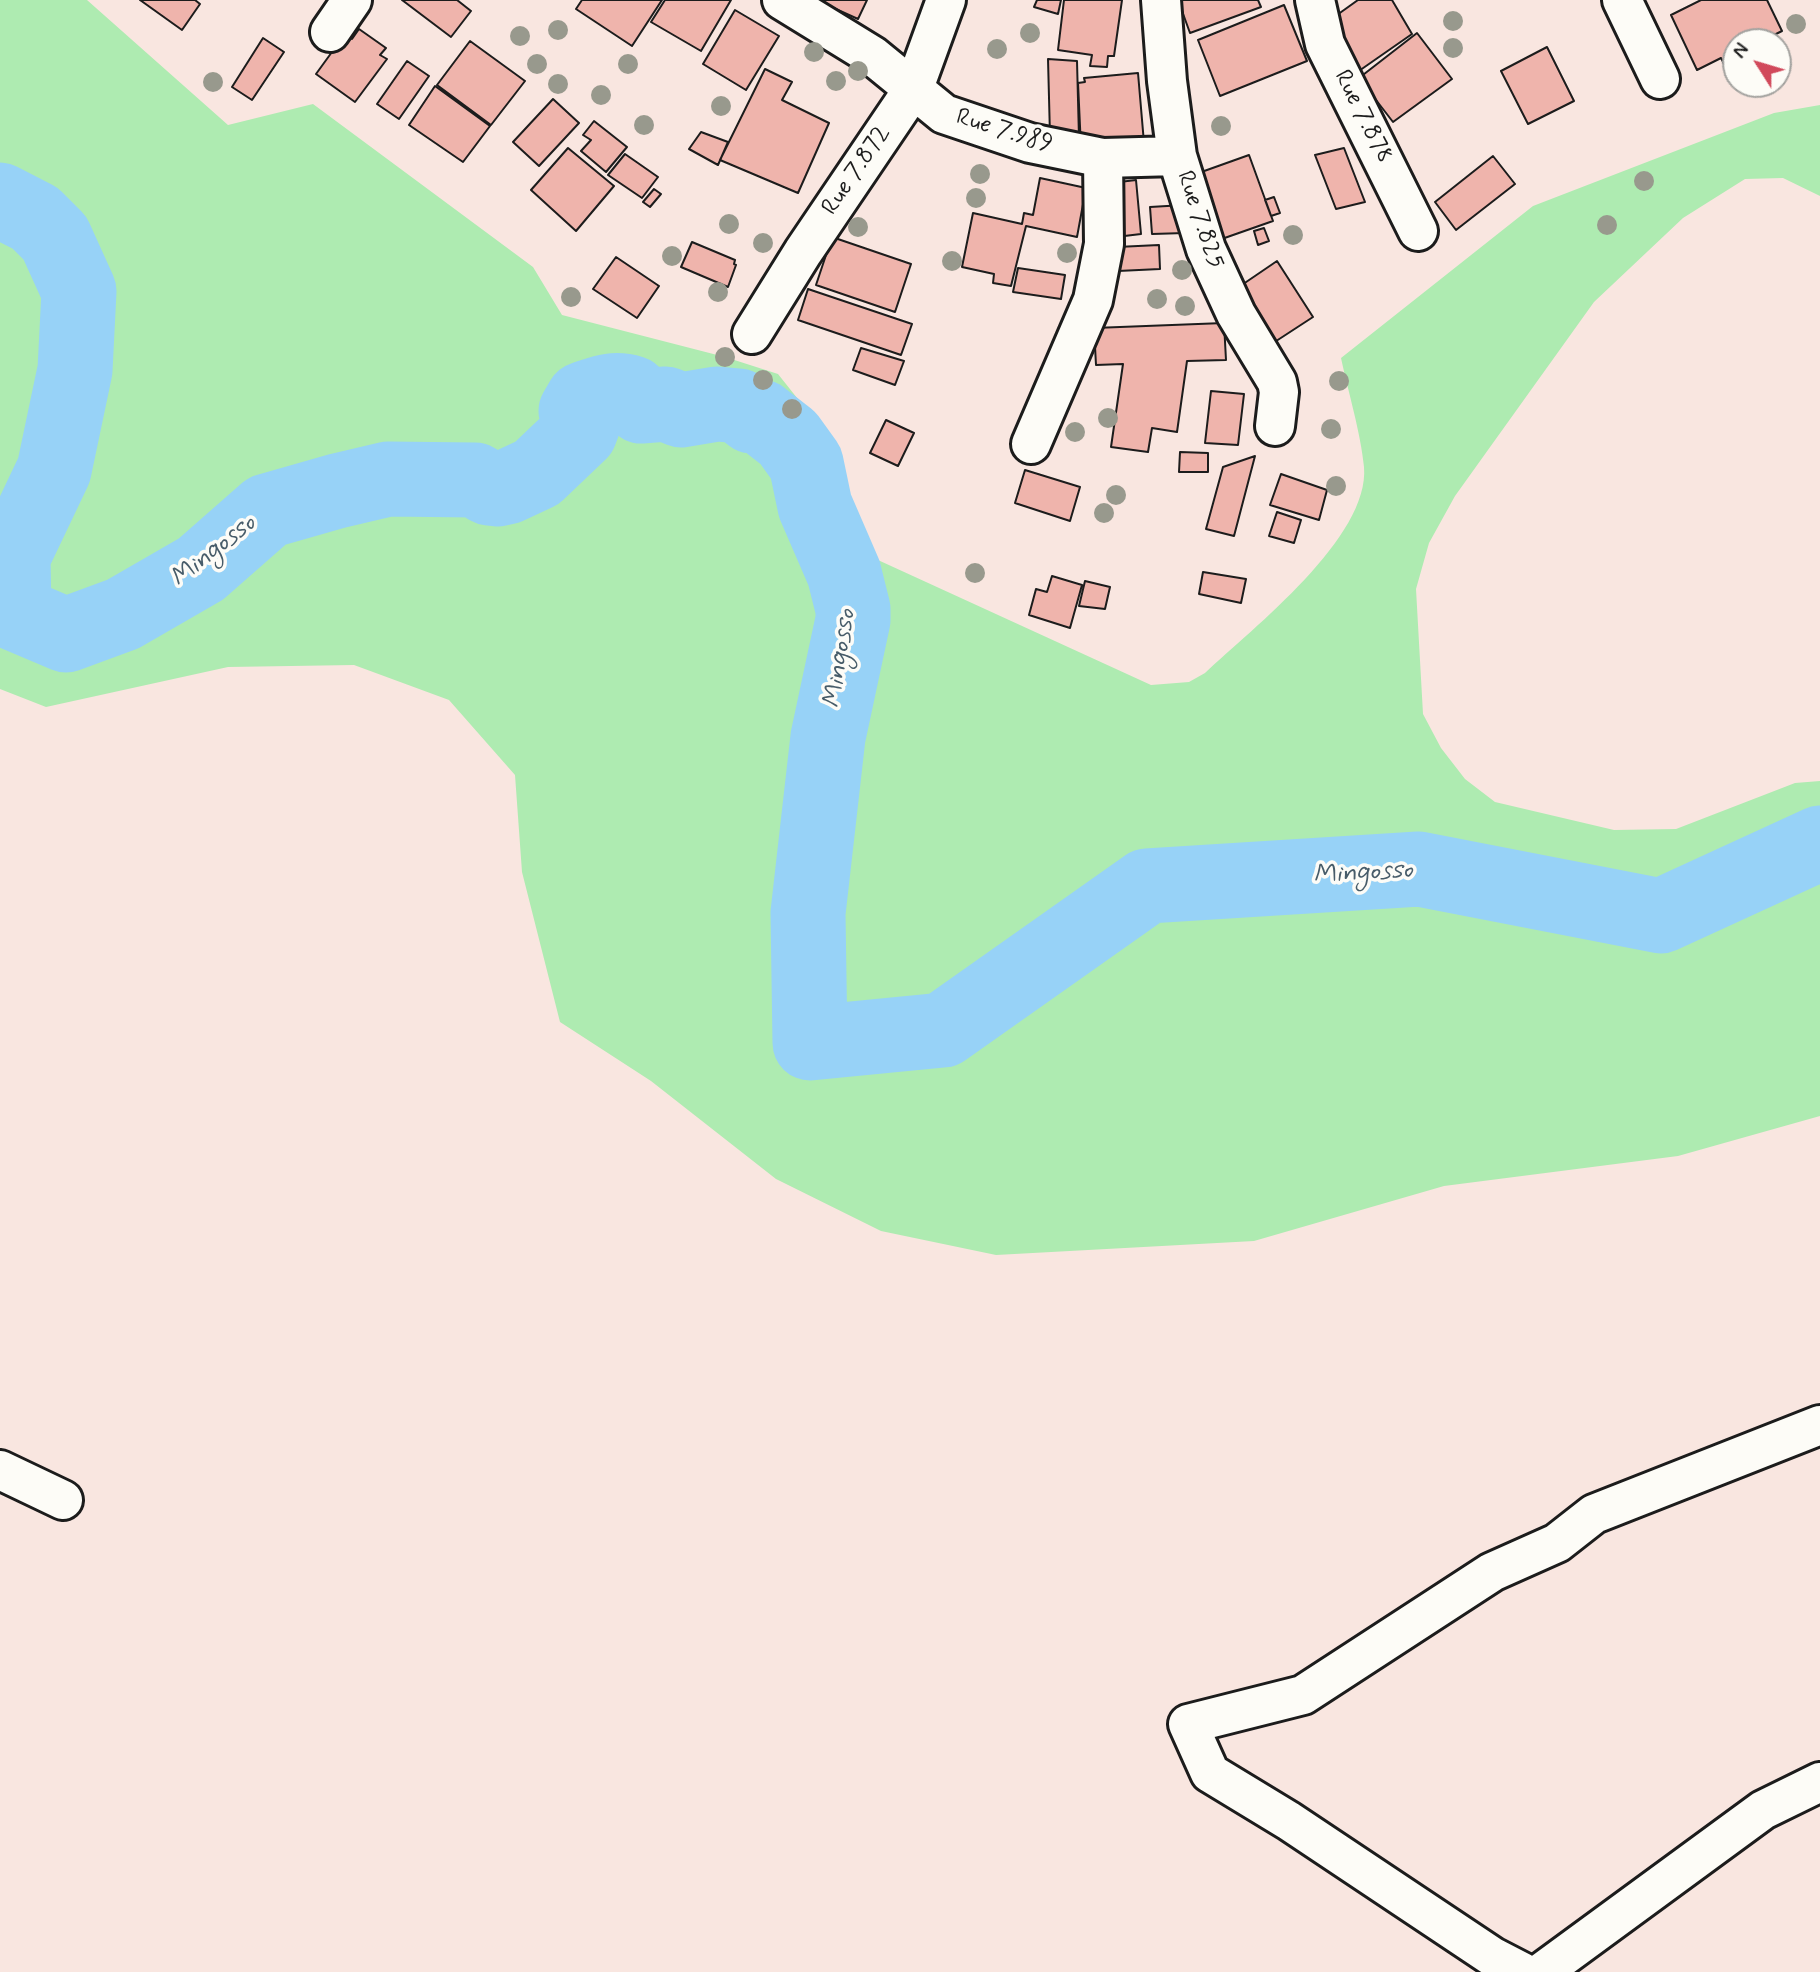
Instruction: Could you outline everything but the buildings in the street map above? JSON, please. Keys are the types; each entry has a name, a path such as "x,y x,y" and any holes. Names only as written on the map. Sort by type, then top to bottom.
{"street":[{"path":"330,32 352,0"},
{"name":"Rue 7.989","path":"782,0 873,56 944,114 1030,143 1103,158 1177,156"},
{"name":"Rue 7.872","path":"752,334 803,252 914,88 946,0"},
{"name":"Rue 7.825","path":"1161,0 1167,81 1177,156 1206,249 1236,314 1277,382 1279,392 1275,426"},
{"name":"Rue 7.878","path":"1315,0 1325,44 1418,231"},
{"path":"1622,0 1660,79"},
{"path":"1031,444 1093,300 1104,244 1103,158"},
{"path":"1522,1972 1493,1957 1289,1821 1210,1773 1188,1724 1303,1695 1492,1572 1557,1543 1594,1514 1820,1425"},
{"path":"0,1470 63,1500"},
{"path":"1542,1972 1763,1810 1820,1782"}],"green space":[{"path":"0,0 87,0 228,125 313,104 533,267 562,315 725,357 778,374 836,447 841,527 867,555 1151,685 1189,682 1205,673 1305,579 1329,551 1348,522 1361,494 1364,467 1341,358 1533,206 1774,113 1820,105 1820,196 1783,178 1745,179 1683,218 1594,302 1455,496 1429,543 1416,589 1423,714 1441,748 1465,779 1495,802 1614,830 1676,829 1795,783 1820,781 1820,1116 1678,1156 1444,1186 1254,1241 996,1255 881,1231 776,1179 651,1081 560,1022 522,872 515,775 449,700 354,665 228,667 46,707 0,689"}],"waterway":[{"name":"Mingosso","path":"0,200 35,218 55,238 79,291 75,370 54,470 13,556 14,613 66,635 123,614 201,569 267,511 388,479 475,480 489,488 507,487 537,473 580,432 583,424 576,411 583,399 601,393 625,391 632,393 641,406 666,404 681,410 717,404 739,406 752,416 761,417 788,438 806,463 815,506 844,573 853,609 853,620 828,737 808,913 810,1043 943,1030 1147,886 1419,869 1661,916 1820,843"}]}
